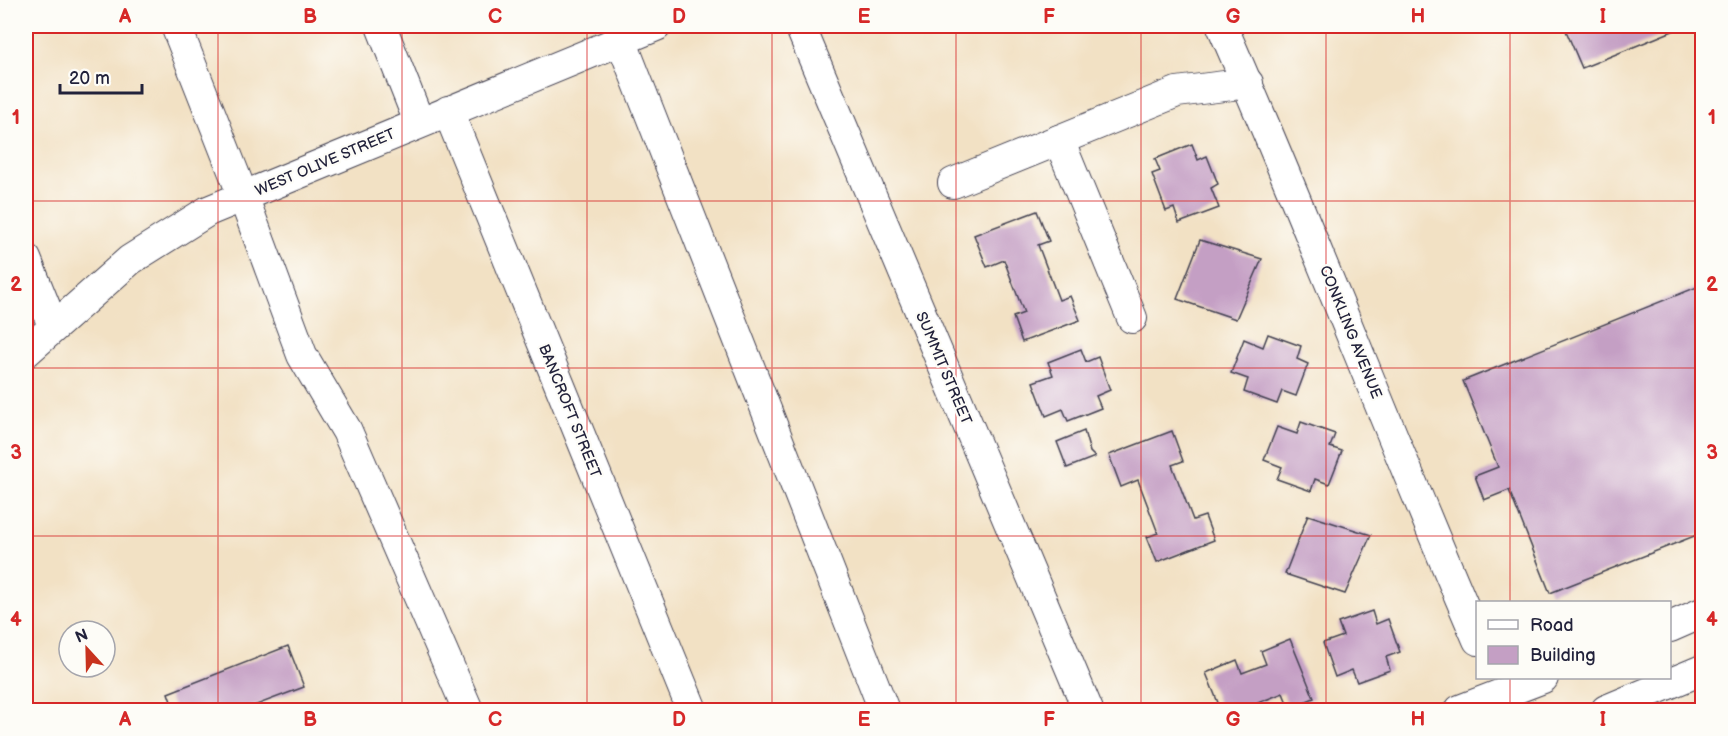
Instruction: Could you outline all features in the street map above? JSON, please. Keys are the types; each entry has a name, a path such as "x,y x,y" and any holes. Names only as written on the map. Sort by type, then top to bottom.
{"street":[{"path":"176,26 302,355 347,431 468,711"},
{"path":"381,26 420,122"},
{"name":"WEST OLIVE STREET","path":"26,352 130,260 208,211 448,111 604,38 656,26"},
{"name":"SUMMIT STREET","path":"800,26 1088,711"},
{"name":"CONKLING AVENUE","path":"1222,26 1290,181 1476,635"},
{"path":"604,38 884,711"},
{"path":"953,183 1178,92 1248,83"},
{"name":"BANCROFT STREET","path":"448,111 692,711"},
{"path":"1059,140 1132,318"},
{"path":"26,259 54,326"},
{"path":"1671,627 1702,613"},
{"path":"1671,678 1702,670"},
{"path":"1460,711 1498,686 1537,679"},
{"path":"1606,711 1638,687 1668,679"}],"building":[{"path":"1564,26 1685,26 1582,68"},
{"path":"1192,144 1198,160 1207,156 1218,184 1211,188 1219,208 1179,223 1174,208 1166,211 1152,174 1160,171 1155,159"},
{"path":"1037,211 1049,241 1038,245 1059,300 1070,296 1080,320 1022,342 1013,317 1024,313 1004,260 987,267 974,235"},
{"path":"1200,240 1262,259 1236,319 1177,299"},
{"path":"1702,285 1702,533 1550,593 1509,490 1484,500 1475,476 1498,467 1463,381"},
{"path":"1268,334 1301,346 1297,359 1308,364 1296,396 1282,391 1277,404 1244,392 1248,379 1231,373 1244,339 1263,347"},
{"path":"1081,349 1086,362 1098,357 1110,390 1096,396 1101,408 1068,421 1063,409 1046,416 1033,382 1053,375 1048,362"},
{"path":"1301,422 1335,434 1330,447 1342,451 1329,484 1315,479 1311,491 1277,479 1282,467 1264,460 1277,427 1297,434"},
{"path":"1084,431 1090,452 1095,457 1067,468 1057,442"},
{"path":"1172,431 1183,461 1172,465 1193,520 1205,516 1214,540 1157,562 1147,537 1158,533 1138,480 1121,487 1109,455"},
{"path":"1308,515 1371,535 1345,594 1285,574"},
{"path":"1372,611 1376,624 1388,619 1400,652 1386,657 1390,670 1357,682 1352,670 1335,677 1323,643 1343,636 1338,623"},
{"path":"1290,639 1314,698 1289,708 1283,693 1258,703 1262,710 1221,710 1206,673 1237,660 1242,673 1266,664 1261,651"},
{"path":"288,646 304,687 243,710 174,710 168,693"}]}
